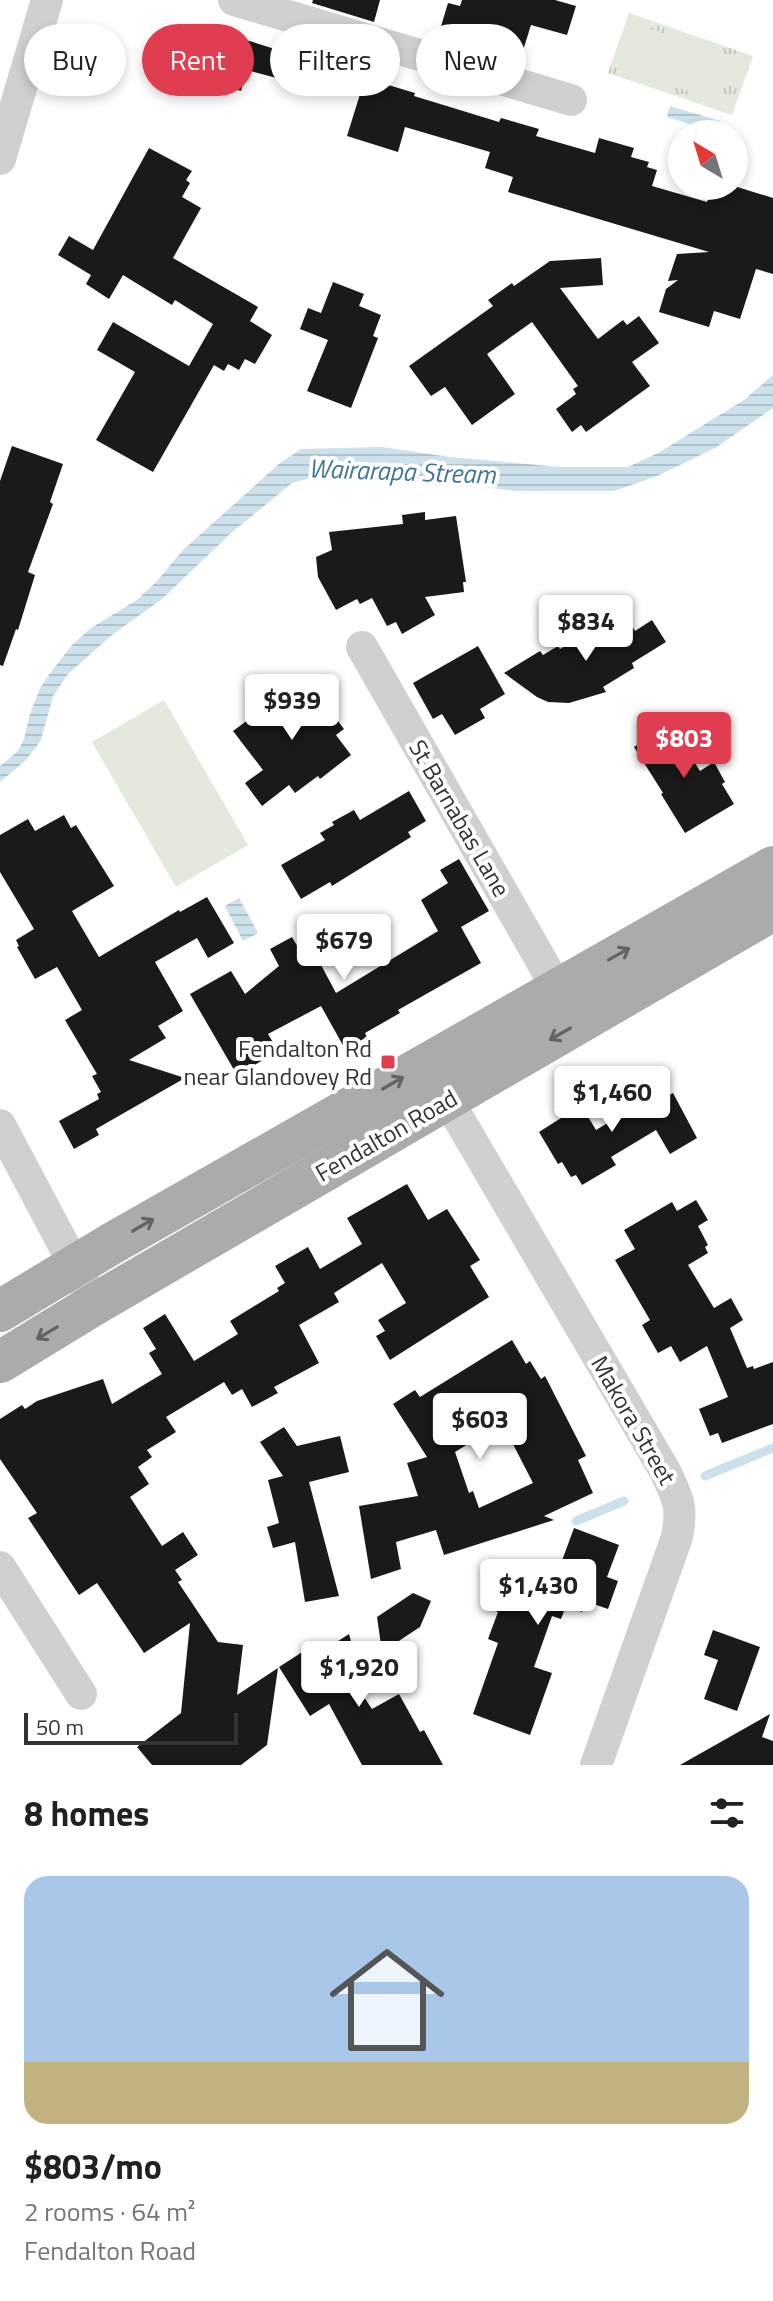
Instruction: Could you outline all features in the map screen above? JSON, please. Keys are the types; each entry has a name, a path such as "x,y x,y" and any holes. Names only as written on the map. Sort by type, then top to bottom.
{"main road":[{"name":"Fendalton Road","path":"0,1311 76,1264 773,867"},
{"name":"Fendalton Road","path":"0,1362 773,910"},
{"path":"233,1174 252,1213"}],"street":[{"path":"234,0 571,100"},
{"path":"0,159 38,2"},
{"name":"St Barnabas Lane","path":"362,647 557,988"},
{"name":"Makora Street","path":"445,1100 657,1457 677,1498 681,1517 677,1537 596,1765"},
{"path":"0,1125 95,1304"},
{"path":"0,1567 81,1694"}],"green space":[{"path":"629,13 753,56 732,115 608,73"},
{"path":"636,24 731,56 716,101 620,68"},
{"path":"164,700 248,845 176,887 92,742"}],"water":[{"path":"670,106 717,120 677,120 667,117"},
{"name":"Wairarapa Stream","path":"773,375 773,408 715,448 657,476 614,491 516,491 364,476 322,475 292,483 230,534 162,599 112,635 68,674 53,696 41,740 26,760 0,782 0,766 18,751 40,688 72,645 91,628 137,600 183,550 280,463 301,449 382,447 560,467 628,467 660,452 744,400"},
{"path":"239,898 258,933 243,941 225,906"}],"building":[{"path":"313,0 380,0 374,22 312,3"},
{"path":"462,0 555,0 576,6 567,35 531,25 526,41 526,24 442,24 448,3 460,6"},
{"path":"254,42 270,47 270,76 254,72"},
{"path":"400,88 415,93 414,96 499,122 501,118 539,129 536,136 595,153 599,138 634,148 631,157 649,162 647,167 657,170 652,186 668,191 668,200 748,200 748,190 773,198 773,274 756,269 740,319 714,311 709,327 659,312 666,289 678,280 668,281 677,254 709,252 508,192 513,177 485,168 490,152 405,127 398,152 347,136 359,96 400,96"},
{"path":"149,148 192,171 186,180 190,183 182,197 201,208 173,258 258,307 250,321 272,335 255,364 245,359 239,370 228,364 224,371 214,365 153,472 96,440 135,372 97,350 113,322 189,366 213,324 175,300 172,305 123,275 109,299 86,284 91,275 58,255 69,236 93,250"},
{"path":"601,258 603,285 560,288 598,339 623,320 627,325 639,316 659,343 632,362 650,386 586,432 581,425 572,432 556,409 576,394 573,389 578,386 532,322 487,354 515,394 472,425 445,387 431,396 409,366 493,306 488,300 550,261"},
{"path":"333,282 364,294 359,306 381,315 373,336 378,338 351,408 307,391 328,340 300,329 308,308 321,313"},
{"path":"12,446 63,464 50,502 53,504 28,572 35,575 3,666 0,665 0,481"},
{"path":"425,512 425,520 456,516 466,582 463,582 464,592 425,597 435,615 402,634 396,622 387,626 372,598 360,604 357,599 336,610 318,577 316,557 332,550 329,532 403,524 402,515"},
{"path":"626,616 635,631 652,620 666,642 632,663 634,668 603,687 606,692 569,703 548,702 504,673 540,651 543,655 577,639 580,644"},
{"path":"478,646 505,694 480,709 485,718 455,735 442,714 433,719 413,683"},
{"path":"305,678 344,729 336,735 351,755 320,779 318,776 295,793 289,785 262,806 245,783 263,770 233,731"},
{"path":"670,724 700,771 714,762 734,804 685,833 634,747"},
{"path":"409,791 426,821 408,832 411,837 332,886 330,882 301,899 281,865 325,840 320,833 334,825 332,822 354,810 360,820"},
{"path":"64,815 71,828 76,825 114,886 72,911 99,957 207,897 234,943 208,958 197,938 155,962 183,1011 158,1026 166,1038 129,1060 185,1078 96,1129 99,1135 74,1149 59,1121 99,1099 97,1094 101,1092 92,1076 97,1074 65,1020 82,1010 57,967 35,979 16,940 34,929 0,872 0,835 28,819 35,831"},
{"path":"459,859 489,911 461,927 481,963 398,1010 400,1013 365,1033 367,1037 345,1049 321,1006 268,1034 274,1044 259,1052 263,1060 237,1075 190,994 231,971 245,994 279,966 270,949 292,937 303,956 313,950 336,993 438,931 421,900 448,883 440,870"},
{"path":"658,1093 662,1099 673,1093 697,1138 670,1154 656,1130 611,1157 616,1165 582,1185 576,1175 571,1177 562,1162 558,1164 539,1132 561,1118 554,1106 575,1095 596,1130"},
{"path":"407,1184 428,1220 447,1209 480,1260 470,1266 489,1297 390,1360 376,1336 385,1331 378,1320 406,1303 382,1263 334,1293 339,1302 299,1325 319,1363 274,1387 278,1393 252,1407 242,1389 232,1395 224,1382 166,1417 176,1432 147,1450 152,1457 138,1467 149,1484 130,1497 162,1546 183,1532 198,1555 175,1570 182,1580 178,1582 218,1642 243,1645 237,1695 278,1668 267,1745 241,1765 152,1765 137,1747 181,1713 190,1623 144,1653 97,1583 79,1595 28,1518 37,1513 0,1459 0,1419 22,1405 25,1409 37,1401 103,1379 112,1404 162,1374 149,1353 156,1349 143,1328 165,1314 194,1361 238,1334 230,1321 279,1291 277,1288 285,1283 275,1266 308,1247 320,1269 362,1244 347,1218"},
{"path":"696,1200 708,1220 698,1226 708,1245 705,1247 708,1253 688,1265 714,1308 731,1298 743,1320 730,1328 747,1368 753,1366 754,1369 773,1362 773,1424 722,1443 718,1433 710,1436 699,1409 728,1397 707,1346 680,1362 671,1346 658,1353 642,1325 650,1320 615,1260 635,1249 624,1230 672,1202 677,1211"},
{"path":"512,1340 526,1364 530,1361 541,1379 545,1376 586,1456 578,1460 593,1493 544,1516 554,1520 444,1555 436,1530 396,1542 401,1569 371,1579 359,1506 418,1496 407,1463 427,1457 393,1404 415,1390 420,1397","holes":["502,1423 533,1483 479,1508 473,1491 469,1493 455,1452"]},
{"path":"284,1427 297,1446 340,1436 349,1472 309,1482 339,1596 305,1602 295,1542 273,1548 267,1527 279,1523 268,1480 283,1476 260,1442"},
{"path":"574,1528 619,1545 607,1577 618,1581 608,1609 585,1601 582,1612 566,1606 561,1619 552,1616 534,1667 552,1673 530,1735 473,1714 498,1643 488,1639 498,1612 487,1608 502,1567 553,1585"},
{"path":"413,1593 431,1601 420,1627 382,1652 377,1617"},
{"path":"713,1630 760,1647 737,1711 704,1699 718,1660 704,1655"},
{"path":"349,1634 358,1667 348,1673 372,1709 399,1694 443,1765 362,1765 329,1704 310,1716 279,1667 307,1649 312,1658"},
{"path":"770,1714 762,1737 773,1741 773,1765 680,1765"}],"waterway":[{"path":"705,1476 773,1448"},
{"path":"576,1521 624,1501"}],"place":[{"name":"Fendalton Rd near Glandovey Rd","path":"388,1062"}]}
